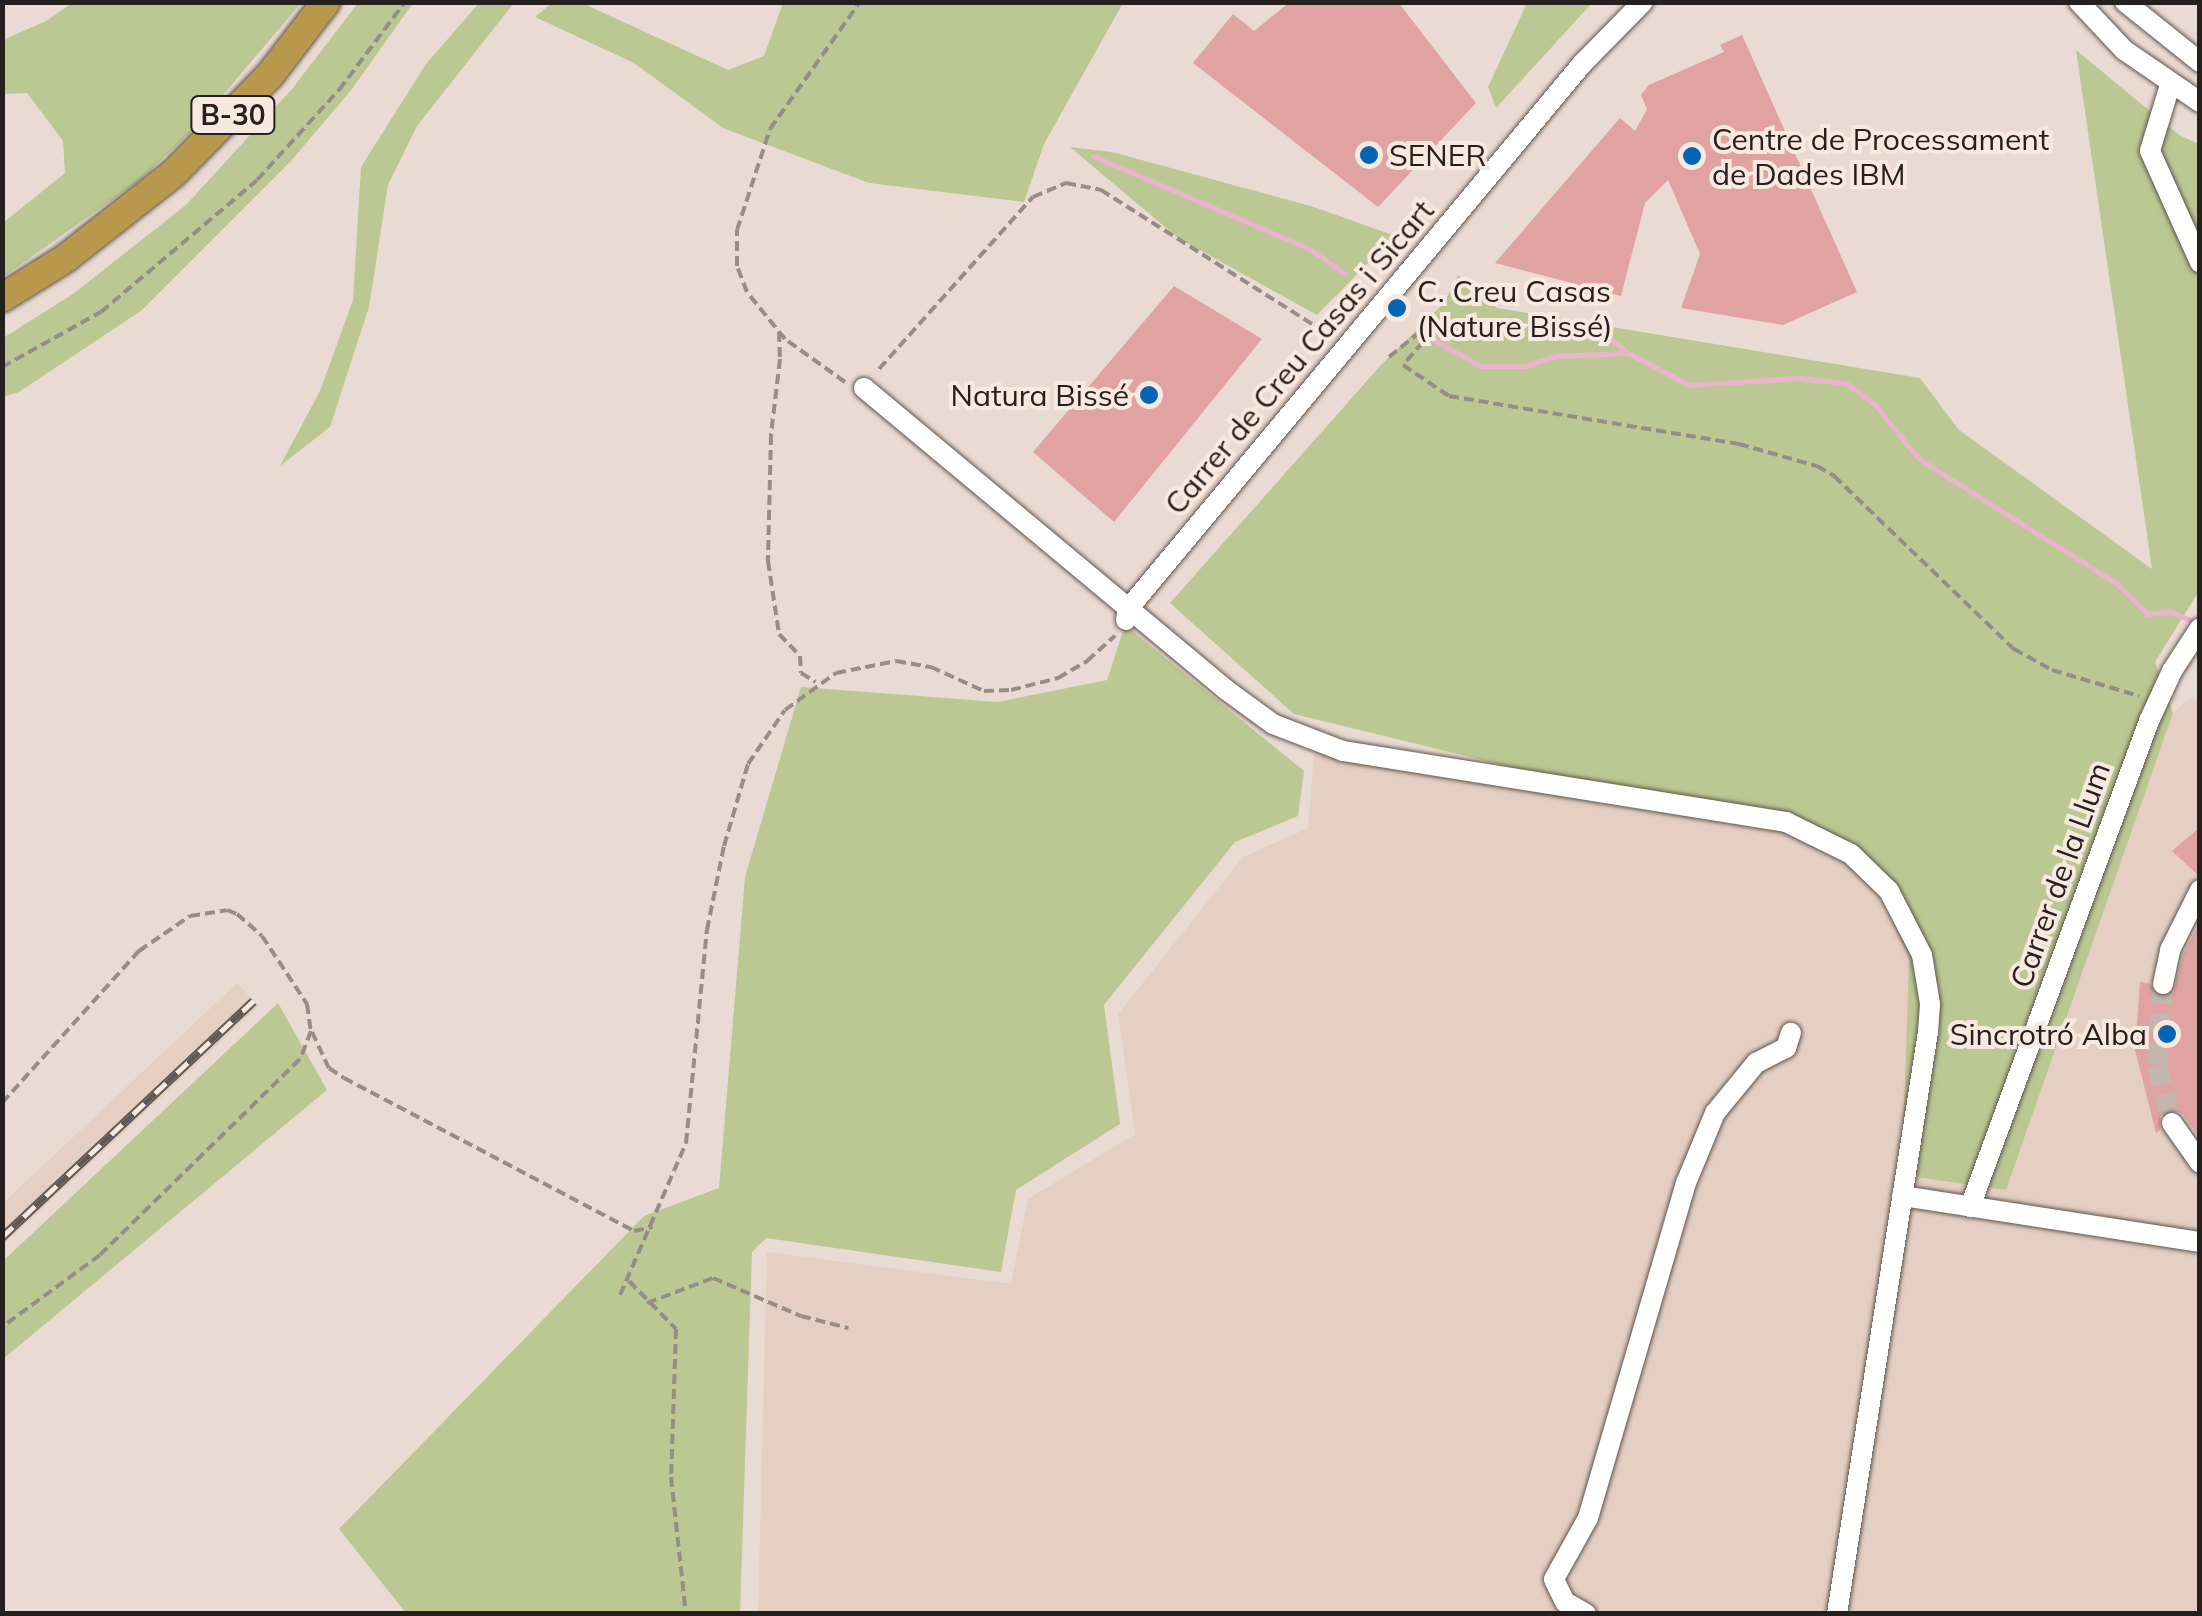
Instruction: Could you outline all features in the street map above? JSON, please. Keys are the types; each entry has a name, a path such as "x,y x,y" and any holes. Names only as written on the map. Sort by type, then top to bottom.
{"highway":[{"name":"B-30","path":"5,297 126,214 174,173 270,75 326,2"}],"street":[{"name":"Carrer de Creu Casas i Sicart","path":"1127,614 1582,64 1643,2"},
{"path":"2078,2 2124,50 2200,102"},
{"path":"2125,2 2200,62"},
{"path":"2170,85 2150,151 2200,262"},
{"path":"864,388 1127,614 1248,708 1304,739 1372,756 1763,816 1807,829 1851,854 1888,891 1902,912 1927,978 1928,1032 1837,1614"},
{"name":"Carrer de la Llum","path":"1970,1207 2149,721 2172,671 2200,628"},
{"path":"2163,984 2170,950 2200,890"},
{"path":"1586,1614 1565,1602 1554,1579 1588,1518 1686,1184 1715,1114 1756,1063 1786,1048 1791,1033"},
{"path":"2172,1123 2200,1164"},
{"path":"1902,1196 2200,1242"}],"path":[{"path":"2,367 101,312 257,180 339,90 404,2"},
{"path":"860,2 770,129 737,230 738,266 746,292 779,332 856,390 864,388"},
{"path":"879,369 1033,198 1066,182 1101,190 1326,334"},
{"path":"779,332 770,435 768,561 779,634 800,656 800,674 818,683"},
{"path":"1389,357 1420,332 1423,342 1404,365 1449,396 1739,444 1817,466 1834,476 2014,649 2052,670 2153,702"},
{"path":"620,1295 673,1176 693,1106 707,930 724,846 748,764 785,710 836,673 896,661 931,666 984,690 1011,690 1058,678 1087,662 1127,614"},
{"path":"2,1103 138,951 190,916 227,910 262,936 307,1004 311,1031 330,1068 634,1231 651,1227"},
{"path":"2,1327 100,1255 300,1059 311,1031"},
{"path":"647,1303 713,1278 802,1316 848,1328"},
{"path":"628,1281 647,1303 662,1311 676,1330 671,1477 686,1614"}],"shaded area":[{"path":"2190,698 2199,701 2199,1613 758,1614 767,1252 1011,1284 1028,1199 1135,1134 1118,1014 1243,857 1308,828 1314,752 1677,809 1810,840 1875,882 1909,957 1903,1175 2173,713"},
{"path":"237,983 259,1006 3,1245 3,1203"}],"green space":[{"path":"72,3 301,3 195,128 140,180 3,277 3,223 65,173 63,141 27,93 3,94 3,40 46,21"},
{"path":"358,3 413,3 352,89 291,161 141,311 19,392 3,397 3,338 73,294 186,205 292,89"},
{"path":"479,3 514,3 417,126 388,185 369,307 330,427 280,466 320,391 353,300 361,167 426,64"},
{"path":"552,3 582,3 728,70 764,56 783,3 1123,3 1044,144 1024,202 869,183 723,128 634,63 535,17"},
{"path":"1527,3 1592,3 1496,108 1488,87"},
{"path":"2076,50 2179,135 2199,144 2199,591 2155,662 2173,713 2006,1190 1902,1175 1909,958 1875,882 1810,840 1294,714 1170,603 1381,365 1444,303 1458,275 1497,308 1920,378 1959,430 2152,569"},
{"path":"1070,147 1112,152 1314,207 1395,236 1317,315 1178,238"},
{"path":"1125,625 1304,771 1298,816 1235,842 1104,1005 1120,1124 1016,1190 1001,1272 766,1238 752,1252 740,1613 406,1613 339,1529 644,1216 719,1188 745,877 801,687 998,702 1107,680"},
{"path":"278,1003 327,1090 3,1359 3,1261"}],"building":[{"name":"SENER","path":"1290,2 1398,2 1476,103 1378,207 1193,63 1233,14 1254,31"},
{"name":"Centre de Processament de Dades IBM","path":"1742,35 1857,292 1783,325 1681,308 1700,254 1668,180 1645,203 1621,296 1495,263 1620,118 1635,131 1647,109 1641,95 1649,85 1724,52 1720,45"},
{"name":"Natura Bissé","path":"1174,286 1262,339 1114,522 1033,452"},
{"path":"2200,827 2200,876 2199,876 2172,851"},
{"name":"Sincrotró Alba","path":"2200,922 2200,1138 2183,1114 2172,1109 2160,1116 2160,1130 2156,1133 2135,1050 2140,982 2149,983 2159,997 2173,994 2183,955"}],"waterway":[{"path":"1093,156 1310,249 1345,274"},
{"path":"1600,331 1628,353"},
{"path":"1429,337 1480,366 1525,366 1555,356 1628,353 1689,385 1797,378 1846,383 1876,406 1919,459 2116,583 2147,614 2172,612 2197,623"}],"tunnel":[{"path":"2163,984 2157,1065 2172,1123"}],"railway":[{"path":"2,1237 253,1001"}],"place":[{"name":"SENER","path":"1369,155"},
{"name":"Centre de Processament de Dades IBM","path":"1692,156"},
{"name":"C. Creu Casas (Nature Bissé)","path":"1397,308"},
{"name":"Natura Bissé","path":"1149,395"},
{"name":"Sincrotró Alba","path":"2167,1034"}]}
